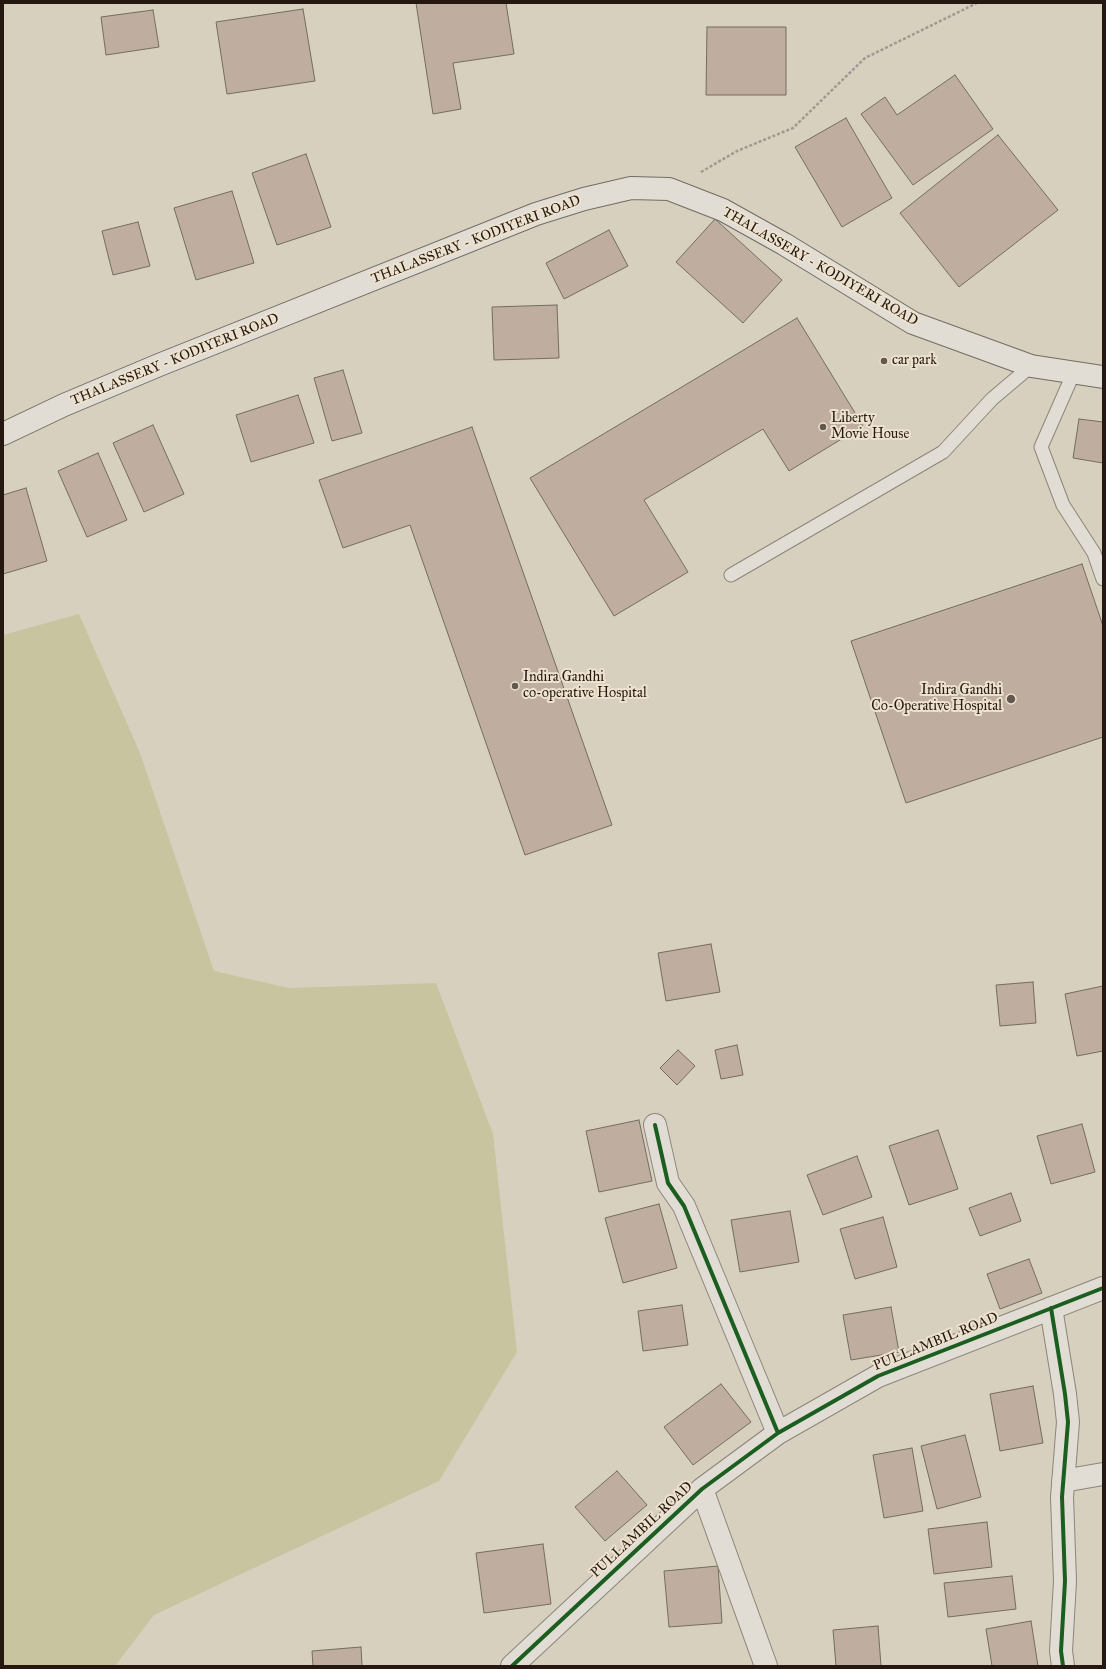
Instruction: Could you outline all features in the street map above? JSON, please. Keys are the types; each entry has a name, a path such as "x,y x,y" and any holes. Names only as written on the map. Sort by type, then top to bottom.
{"street":[{"name":"THALASSERY - KODIYERI ROAD","path":"3,434 64,405 152,368 536,214 584,199 631,188 669,189 723,210 784,244 913,323 1031,366 1103,377"},
{"path":"655,1125 668,1182 684,1206 778,1434"},
{"name":"PULLAMBIL ROAD","path":"512,1666 702,1489 778,1434 878,1376 1103,1288"},
{"path":"1051,1308 1068,1422 1062,1497 1065,1580 1062,1651 1063,1666"},
{"path":"1063,1481 1103,1474"},
{"path":"702,1489 766,1666"}],"lane":[{"path":"731,576 943,452 992,399 1031,366"},
{"path":"1074,372 1041,447 1063,505 1094,553 1103,579"}],"path":[{"path":"669,189 737,151 793,128 865,58 977,3"}],"shaded area":[{"path":"79,614 140,753 214,971 289,988 436,983 493,1134 517,1352 439,1481 154,1615 115,1666 3,1666 3,635"}],"building":[{"path":"416,3 506,3 514,54 453,63 461,109 433,114"},
{"path":"303,9 315,81 227,94 216,22"},
{"path":"153,10 159,47 106,55 101,17"},
{"path":"707,27 786,27 786,95 706,95"},
{"path":"955,75 993,129 913,185 861,114 885,97 897,115"},
{"path":"846,118 892,198 842,227 795,147"},
{"path":"998,135 1058,210 959,287 900,213"},
{"path":"306,154 331,227 277,245 252,173"},
{"path":"232,191 254,263 196,280 174,208"},
{"path":"715,219 782,280 743,323 676,262"},
{"path":"138,222 150,266 113,275 102,231"},
{"path":"609,230 628,266 564,299 546,263"},
{"path":"557,305 559,358 494,360 492,307"},
{"path":"797,318 863,426 789,471 763,429 644,500 688,572 614,616 530,478"},
{"path":"343,370 362,433 332,441 314,378"},
{"path":"298,395 314,443 251,462 236,415"},
{"path":"1079,419 1103,422 1103,463 1073,458"},
{"path":"153,425 184,494 144,512 113,443"},
{"name":"Indira Gandhi co-operative Hospital","path":"472,427 612,825 525,855 410,525 343,548 319,480"},
{"path":"98,453 127,520 87,537 58,471"},
{"path":"26,488 47,561 3,574 3,495"},
{"path":"1082,564 1103,626 1103,737 906,803 851,641"},
{"path":"711,944 720,992 666,1001 658,953"},
{"path":"1033,982 1036,1023 1000,1026 996,985"},
{"path":"1103,986 1103,1051 1077,1056 1065,994"},
{"path":"737,1045 743,1075 721,1079 715,1050"},
{"path":"678,1050 695,1066 677,1085 660,1068"},
{"path":"639,1120 652,1181 599,1192 586,1131"},
{"path":"1082,1124 1095,1172 1051,1184 1037,1136"},
{"path":"938,1130 958,1189 909,1205 889,1146"},
{"path":"857,1156 872,1197 823,1215 807,1175"},
{"path":"1011,1193 1021,1221 980,1236 969,1208"},
{"path":"659,1204 677,1268 623,1283 605,1218"},
{"path":"790,1211 799,1262 740,1272 731,1220"},
{"path":"883,1217 897,1267 855,1279 840,1229"},
{"path":"1029,1259 1042,1293 1000,1309 987,1274"},
{"path":"682,1305 688,1345 643,1351 638,1311"},
{"path":"891,1307 899,1352 851,1360 843,1315"},
{"path":"721,1384 751,1422 693,1465 664,1427"},
{"path":"1033,1386 1043,1443 1000,1451 990,1394"},
{"path":"965,1435 981,1497 937,1509 921,1446"},
{"path":"912,1448 923,1511 884,1518 873,1455"},
{"path":"617,1471 647,1505 605,1541 575,1507"},
{"path":"987,1522 992,1567 934,1574 928,1529"},
{"path":"543,1544 551,1604 484,1613 476,1553"},
{"path":"718,1566 722,1623 669,1627 664,1571"},
{"path":"1012,1576 1016,1609 948,1617 944,1583"},
{"path":"1031,1621 1038,1666 992,1666 986,1629"},
{"path":"878,1626 881,1666 836,1666 833,1630"},
{"path":"361,1647 362,1666 313,1666 312,1651"}],"cycle path":[{"path":"655,1125 668,1183 684,1206 778,1433"},
{"path":"512,1666 702,1489 778,1433 878,1376 1103,1288"},
{"path":"1051,1308 1068,1422 1062,1497 1065,1581 1061,1651 1063,1666"}],"place":[{"name":"car park","path":"884,361"},
{"name":"Liberty Movie House","path":"823,427"},
{"name":"Indira Gandhi co-operative Hospital","path":"515,686"},
{"name":"Indira Gandhi Co-Operative Hospital","path":"1011,699"}]}
